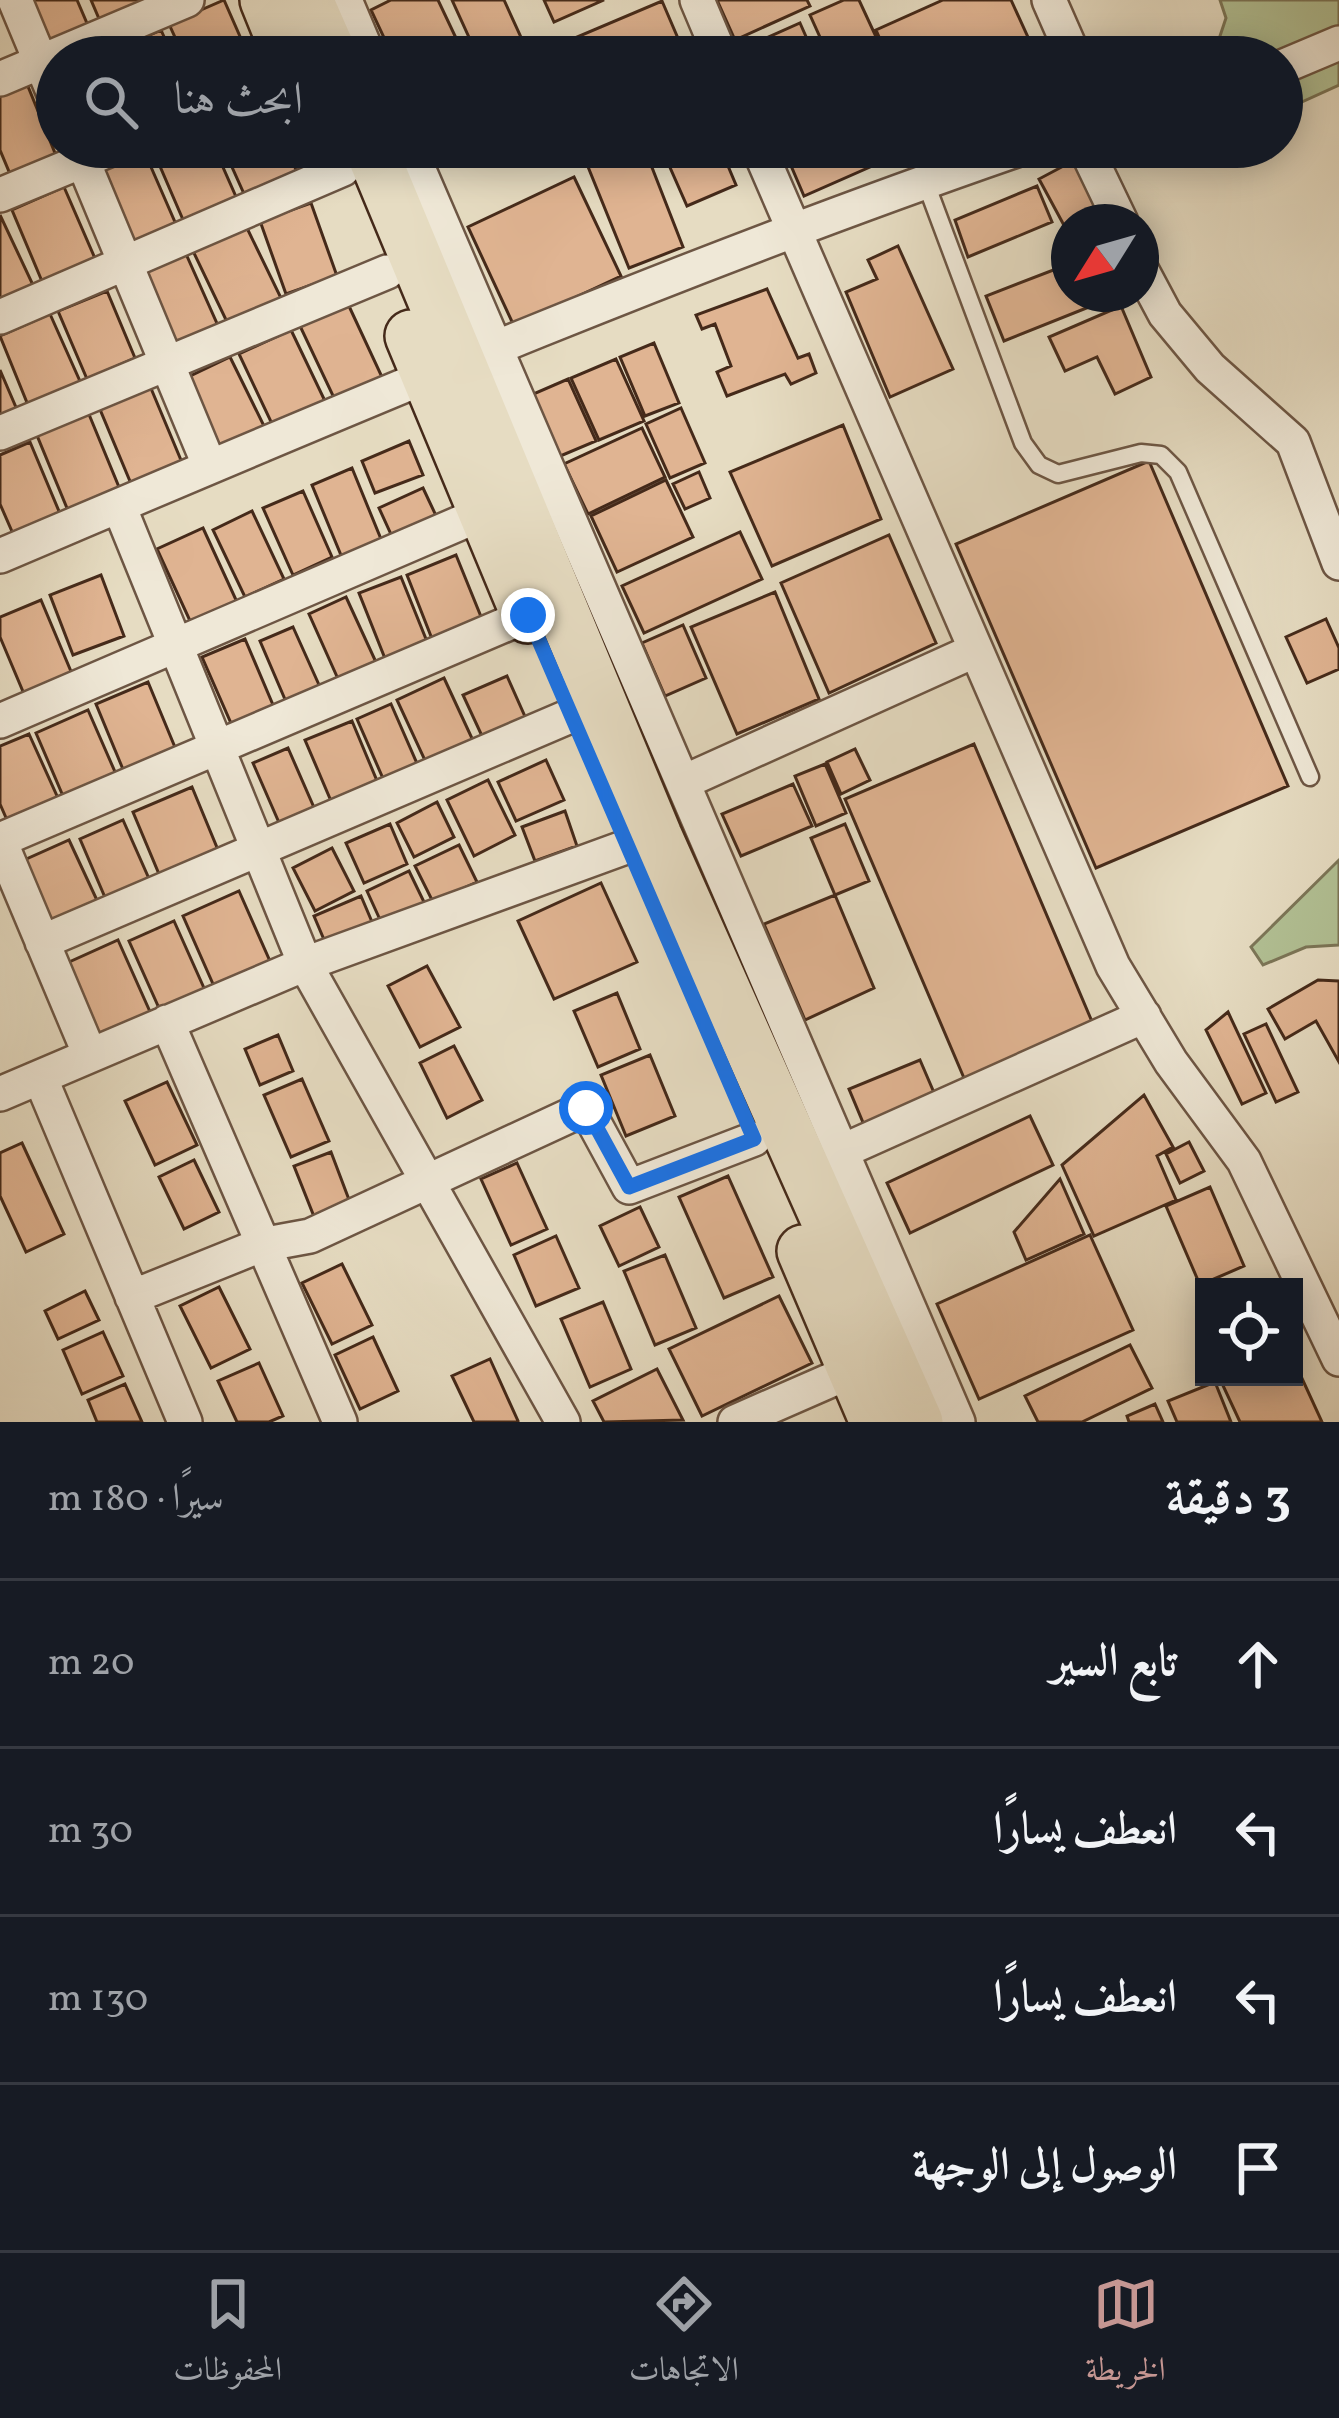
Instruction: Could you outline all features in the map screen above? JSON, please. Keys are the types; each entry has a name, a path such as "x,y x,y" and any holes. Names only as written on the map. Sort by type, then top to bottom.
{"main road":[{"path":"266,0 281,36"},
{"path":"307,0 323,36"},
{"path":"353,168 387,272 460,362 481,514 570,716 643,842 917,1422"},
{"path":"356,168 460,362 754,1139 876,1422"}],"street":[{"path":"15,0 36,52"},
{"path":"102,36 187,0"},
{"path":"344,0 360,36"},
{"path":"698,0 713,36"},
{"path":"1048,0 1064,36"},
{"path":"1303,58 1339,43"},
{"path":"0,79 36,64"},
{"path":"0,195 53,168"},
{"path":"86,168 210,467"},
{"path":"0,317 319,168"},
{"path":"414,168 460,362 686,781 958,1422"},
{"path":"767,168 1066,868 1113,967 1244,1161 1339,1359"},
{"path":"2,550 792,227 965,168"},
{"path":"1095,168 1112,204"},
{"path":"0,433 387,272"},
{"path":"1159,301 1210,368 1293,442 1339,563"},
{"path":"118,506 305,964 563,1422"},
{"path":"0,721 481,514"},
{"path":"90,1055 0,840 528,615"},
{"path":"686,781 976,650"},
{"path":"42,942 570,716"},
{"path":"0,1094 305,964 643,842"},
{"path":"845,1150 1144,1016"},
{"path":"167,1022 340,1422"},
{"path":"40,1077 185,1422"},
{"path":"132,1297 261,1245 310,1236 586,1108 629,1187 754,1139"},
{"path":"735,1422 854,1370"}],"lane":[{"path":"925,182 1023,443 1039,464 1058,474 1141,452 1161,454 1178,472 1310,777"}],"green space":[{"path":"1220,0 1339,0 1339,85 1303,101 1303,36 1220,36 1226,18"},
{"path":"1339,860 1339,945 1306,947 1263,965 1251,947"}],"building":[{"path":"23,0 77,0 89,28 70,36 38,36"},
{"path":"91,0 150,0 100,21"},
{"path":"224,0 240,36 174,36 169,24"},
{"path":"391,0 438,0 455,36 383,36 371,10"},
{"path":"452,0 504,0 520,36 468,36"},
{"path":"544,0 604,0 554,22"},
{"path":"717,0 807,0 810,6 744,36 733,36"},
{"path":"844,0 859,0 876,36 820,36 810,15"},
{"path":"943,0 1011,0 1027,36 879,36 876,30"},
{"path":"662,1 677,36 579,36"},
{"path":"800,23 806,36 771,36"},
{"path":"27,84 36,106 36,168 46,168 13,181 0,150 0,95"},
{"path":"151,168 178,229 132,249 98,171"},
{"path":"161,168 223,168 237,199 184,222"},
{"path":"232,168 295,168 297,172 245,196"},
{"path":"589,168 652,168 683,247 629,268"},
{"path":"670,168 729,168 736,185 687,206"},
{"path":"792,168 868,168 804,196"},
{"path":"1060,168 1077,168 1095,204 1052,204 1039,179"},
{"path":"574,177 621,276 514,326 468,227"},
{"path":"1037,186 1051,222 968,257 955,220"},
{"path":"64,187 97,263 44,286 12,210"},
{"path":"311,203 337,276 286,294 260,221"},
{"path":"0,215 33,285 0,301"},
{"path":"246,226 281,298 228,324 193,251"},
{"path":"898,246 953,369 890,397 846,292 877,279 868,260"},
{"path":"186,254 219,328 171,349 138,275"},
{"path":"1051,271 1051,312 1076,312 1004,341 986,296"},
{"path":"767,289 798,358 809,354 816,373 791,384 785,374 727,396 717,372 731,366 715,324 702,329 696,315"},
{"path":"107,291 135,358 87,379 58,311"},
{"path":"348,304 382,377 335,400 300,326"},
{"path":"1107,312 1124,312 1151,377 1115,394 1097,357 1065,371 1049,337"},
{"path":"50,314 83,388 30,410 0,336"},
{"path":"291,330 325,401 273,426 239,354"},
{"path":"654,343 679,403 645,416 620,357"},
{"path":"230,357 265,428 219,450 184,379"},
{"path":"616,359 644,421 599,440 571,378"},
{"path":"0,370 18,412 0,420"},
{"path":"568,379 596,441 558,457 531,395"},
{"path":"150,386 183,465 132,486 99,407"},
{"path":"681,408 705,463 670,478 646,424"},
{"path":"88,412 121,492 69,513 36,433"},
{"path":"843,425 881,519 772,566 730,472"},
{"path":"642,428 665,477 588,514 564,464"},
{"path":"409,441 423,475 375,493 362,461"},
{"path":"30,442 61,516 14,536 0,504 0,455"},
{"path":"1149,461 1288,786 1096,868 956,544"},
{"path":"352,468 383,544 343,560 312,485"},
{"path":"699,472 710,498 685,509 673,484"},
{"path":"666,480 693,537 617,572 591,516"},
{"path":"423,488 439,522 395,543 379,508"},
{"path":"303,491 332,557 293,575 263,508"},
{"path":"252,511 284,579 245,597 213,530"},
{"path":"203,528 237,602 191,623 157,549"},
{"path":"740,532 762,579 644,633 622,586"},
{"path":"889,535 936,643 829,693 781,583"},
{"path":"456,555 486,629 436,649 407,575"},
{"path":"101,575 124,636 73,655 50,595"},
{"path":"401,577 430,649 388,666 359,593"},
{"path":"775,592 819,699 737,734 691,627"},
{"path":"346,597 381,673 343,690 309,614"},
{"path":"41,600 75,681 27,701 0,637 0,617"},
{"path":"1326,619 1339,648 1339,669 1307,683 1286,637"},
{"path":"683,625 706,678 665,696 642,643"},
{"path":"293,627 324,696 290,711 260,641"},
{"path":"245,639 276,712 234,730 202,657"},
{"path":"507,676 531,730 488,749 463,695"},
{"path":"444,678 476,747 429,769 397,700"},
{"path":"148,682 179,757 127,779 96,704"},
{"path":"391,704 419,768 385,783 357,719"},
{"path":"88,710 119,781 66,803 36,733"},
{"path":"352,721 380,788 334,808 305,740"},
{"path":"29,734 62,807 11,829 0,804 0,746"},
{"path":"974,744 1096,1031 967,1085 845,799"},
{"path":"288,748 319,819 284,834 253,763"},
{"path":"855,749 870,780 841,794 827,762"},
{"path":"546,760 564,800 516,821 498,782"},
{"path":"825,764 846,813 816,826 795,776"},
{"path":"488,780 515,835 474,856 447,800"},
{"path":"793,784 812,826 741,856 722,814"},
{"path":"192,787 218,850 159,874 133,812"},
{"path":"437,802 454,837 414,857 397,823"},
{"path":"565,811 577,846 535,861 522,827"},
{"path":"123,820 154,890 110,909 80,839"},
{"path":"390,824 407,864 364,883 346,843"},
{"path":"845,824 869,881 835,895 811,838"},
{"path":"69,840 102,911 55,933 22,861"},
{"path":"459,845 477,882 433,902 415,866"},
{"path":"332,848 354,891 315,911 293,868"},
{"path":"409,871 425,904 382,924 367,891"},
{"path":"601,883 637,962 554,999 518,921"},
{"path":"239,891 273,968 217,993 183,916"},
{"path":"835,895 874,988 805,1020 764,924"},
{"path":"361,896 375,929 328,949 314,916"},
{"path":"174,921 208,997 163,1017 129,941"},
{"path":"118,940 151,1014 99,1037 67,963"},
{"path":"427,966 460,1027 420,1047 388,986"},
{"path":"1318,980 1339,981 1339,1062 1316,1021 1285,1039 1268,1009"},
{"path":"617,993 640,1049 598,1067 574,1011"},
{"path":"1228,1012 1266,1093 1242,1104 1206,1030"},
{"path":"1266,1024 1298,1092 1276,1102 1244,1034"},
{"path":"278,1035 293,1071 260,1085 245,1049"},
{"path":"454,1046 482,1100 447,1118 420,1063"},
{"path":"650,1055 675,1116 626,1136 601,1075"},
{"path":"920,1060 938,1102 867,1132 849,1089"},
{"path":"302,1079 329,1141 291,1157 264,1095"},
{"path":"167,1082 197,1145 155,1165 125,1101"},
{"path":"1144,1095 1173,1147 1157,1156 1176,1200 1094,1236 1062,1165"},
{"path":"1030,1116 1053,1165 910,1233 887,1183"},
{"path":"1189,1142 1204,1171 1180,1183 1166,1154"},
{"path":"22,1143 64,1234 26,1252 0,1196 0,1153"},
{"path":"331,1152 351,1205 315,1219 294,1166"},
{"path":"194,1160 219,1212 184,1229 159,1177"},
{"path":"517,1163 547,1229 511,1245 481,1179"},
{"path":"728,1176 773,1277 724,1298 679,1197"},
{"path":"1060,1179 1084,1234 1026,1260 1014,1232"},
{"path":"1210,1187 1244,1266 1216,1278 1197,1278 1166,1206"},
{"path":"640,1207 659,1247 619,1266 600,1226"},
{"path":"1090,1235 1133,1330 979,1399 937,1304"},
{"path":"556,1236 579,1288 536,1306 514,1255"},
{"path":"665,1255 696,1328 655,1345 624,1271"},
{"path":"342,1264 372,1325 332,1344 302,1283"},
{"path":"219,1287 250,1349 211,1368 180,1306"},
{"path":"85,1291 99,1320 58,1339 45,1311"},
{"path":"779,1296 812,1363 702,1416 669,1349"},
{"path":"603,1302 631,1369 590,1387 561,1319"},
{"path":"103,1332 123,1376 82,1394 63,1350"},
{"path":"373,1337 398,1391 360,1409 335,1355"},
{"path":"1130,1345 1152,1388 1082,1422 1038,1422 1025,1396"},
{"path":"490,1359 517,1422 474,1422 452,1376"},
{"path":"259,1363 283,1416 269,1422 237,1422 218,1381"},
{"path":"657,1369 683,1420 604,1422 593,1401"},
{"path":"1303,1381 1322,1422 1240,1422 1223,1386 1303,1386"},
{"path":"125,1384 142,1422 97,1422 88,1400"},
{"path":"1217,1386 1231,1422 1177,1422 1168,1401"},
{"path":"1155,1404 1163,1422 1129,1422 1127,1416"}],"route":[{"path":"528,615 754,1139 629,1187 586,1108"}]}
